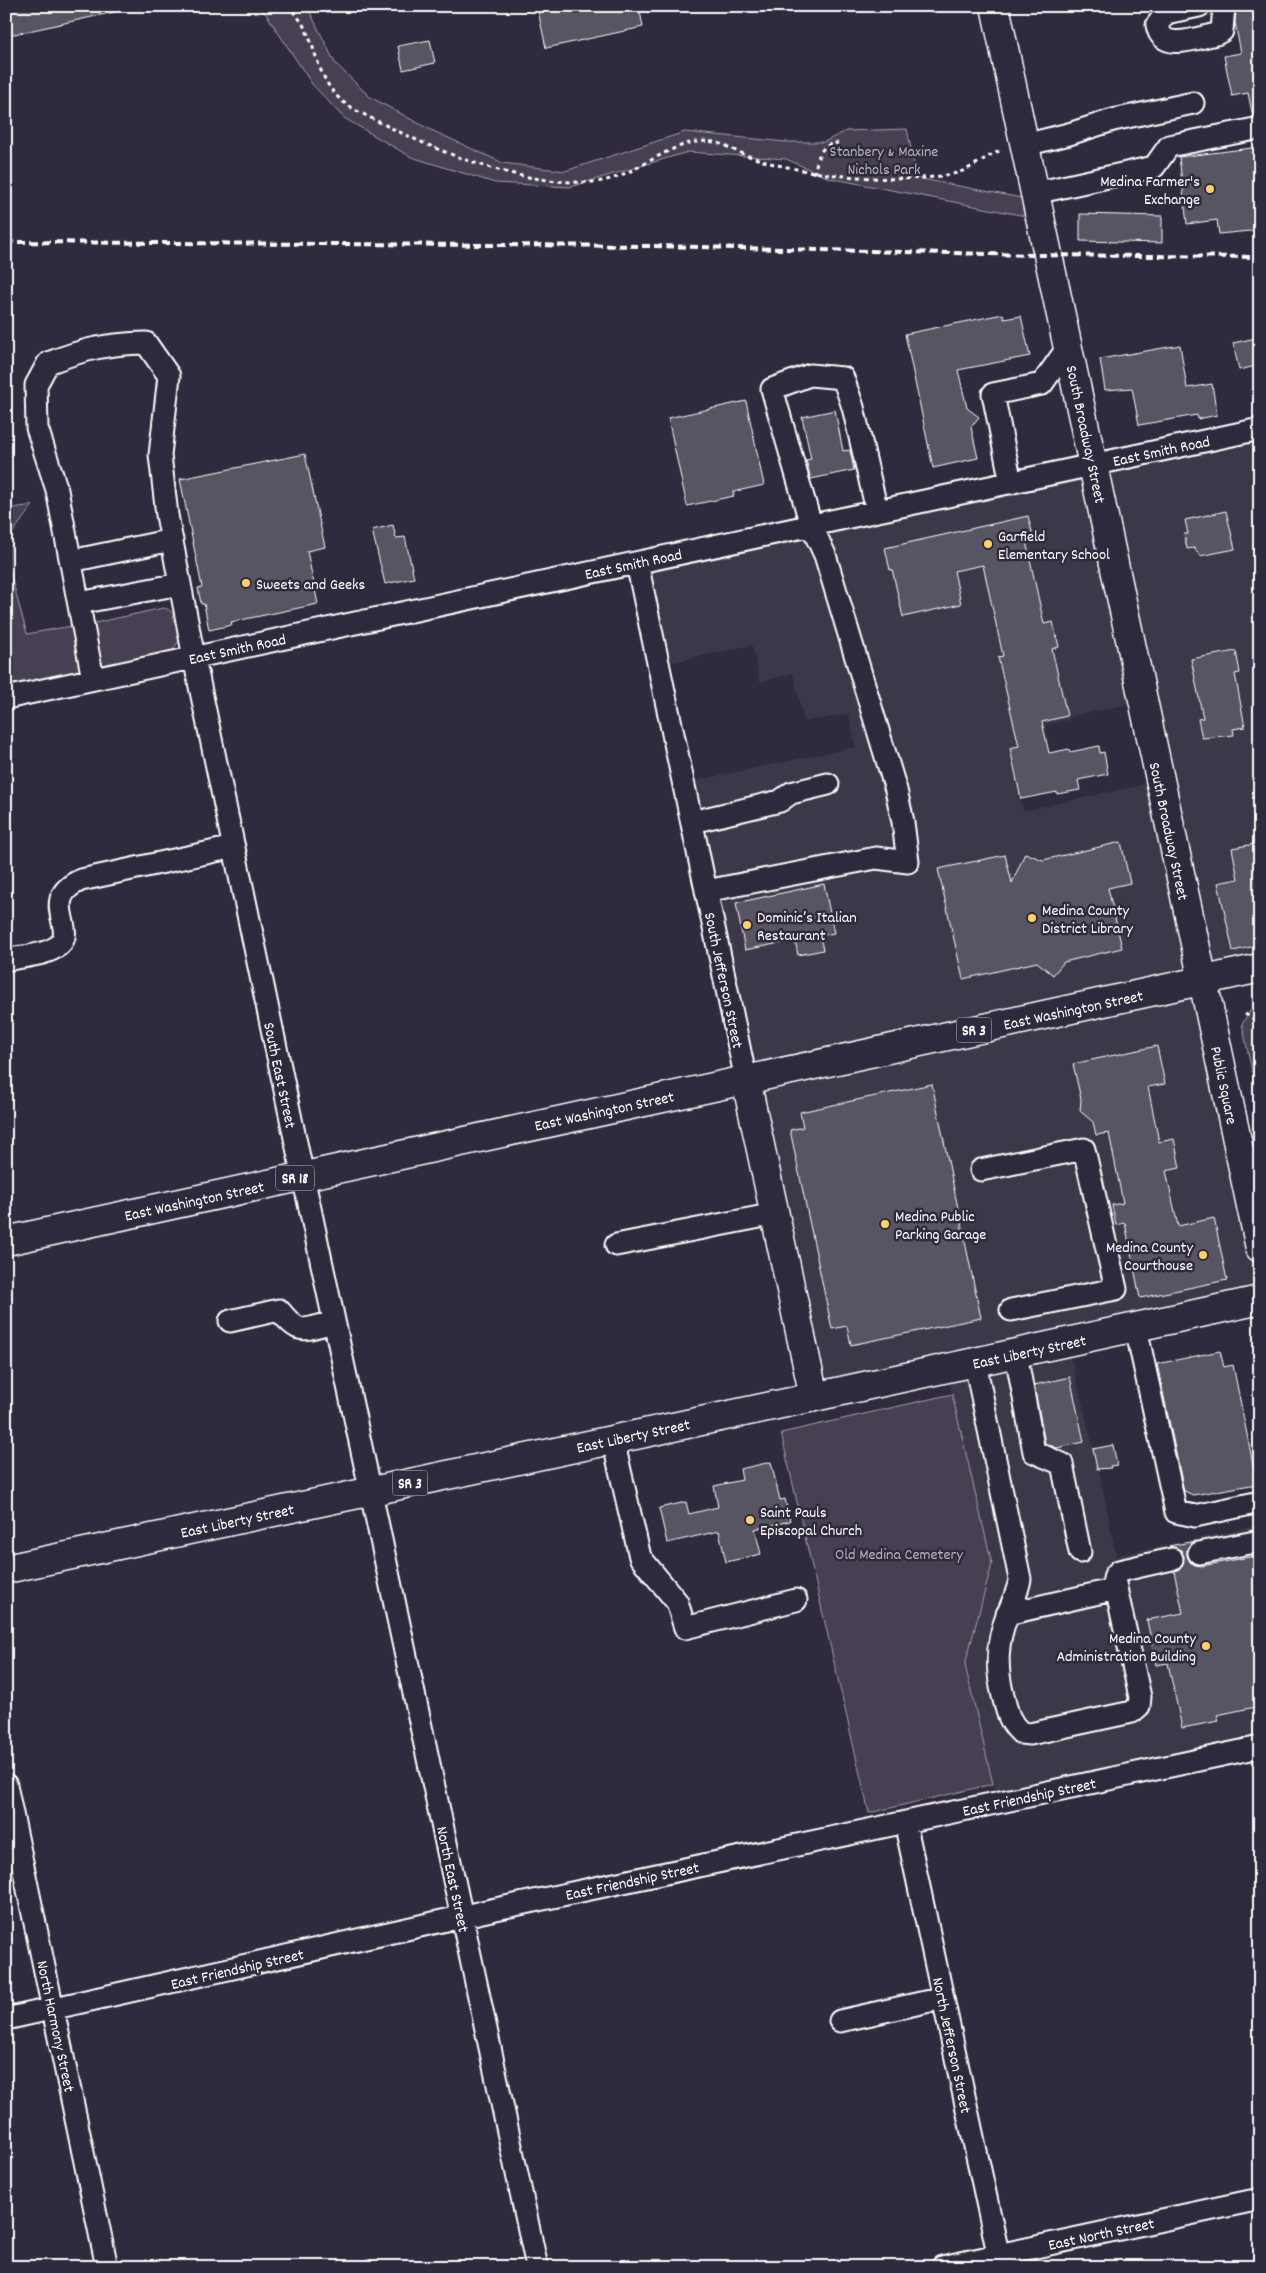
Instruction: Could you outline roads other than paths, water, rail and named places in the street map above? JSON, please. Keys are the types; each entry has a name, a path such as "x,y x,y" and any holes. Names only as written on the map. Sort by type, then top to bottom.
{"main road":[{"name":"South Broadway Street","path":"995,6 1017,147 1035,193 1202,980"},
{"name":"SR 3","path":"1202,980 1260,968"},
{"name":"East Washington Street","path":"6,1241 1202,980"},
{"name":"Public Square","path":"1202,980 1260,1248"},
{"name":"South Jefferson Street","path":"746,1080 814,1397"},
{"name":"East Liberty Street","path":"6,1569 975,1363 1260,1300"}],"street":[{"path":"1198,6 1166,13 1157,24 1158,32 1164,39 1172,42 1216,34 1222,30 1224,6"},
{"path":"1017,147 1069,134 1113,120 1192,103"},
{"path":"1035,193 1154,167 1169,146 1260,128"},
{"name":"South East Street","path":"71,561 57,490 37,428 36,384 48,363 86,349 113,344 146,343 169,376 160,455 167,516 194,658 370,1491"},
{"path":"1011,483 993,394 1042,384 1068,347"},
{"path":"706,891 876,858 908,862 903,822 896,790 824,556 811,525 772,389 810,375 843,378 853,407 877,511"},
{"name":"East Smith Road","path":"6,698 1260,429"},
{"path":"93,679 71,561 172,540"},
{"name":"South Jefferson Street","path":"637,563 746,1080"},
{"path":"79,603 180,584"},
{"path":"692,822 780,801 792,793 828,784"},
{"path":"6,960 45,952 60,944 63,934 61,896 69,885 81,880 234,847"},
{"path":"981,1170 1084,1149 1116,1289 1012,1310"},
{"path":"616,1245 775,1214"},
{"path":"230,1321 280,1310 294,1327 302,1329 334,1322"},
{"path":"1136,1328 1176,1512 1195,1516 1260,1502"},
{"path":"1016,1354 1034,1452 1062,1464 1080,1552"},
{"path":"975,1363 1020,1579 1017,1595 1007,1614 997,1657 998,1674 1008,1717 1021,1733 1030,1734 1132,1712 1139,1706 1140,1698 1116,1590 1115,1574 1172,1559"},
{"path":"613,1440 640,1557 678,1602 685,1628 796,1600"},
{"name":"North East Street","path":"370,1491 538,2267"},
{"path":"1199,1553 1260,1540"},
{"path":"1007,1614 1116,1590"},
{"name":"East Friendship Street","path":"6,2019 462,1917 1260,1747"},
{"name":"North Harmony Street","path":"6,1785 108,2267"},
{"name":"North Jefferson Street","path":"905,1822 1000,2261"},
{"path":"840,2021 943,1998"},
{"name":"East North Street","path":"942,2267 1000,2261 1260,2199"}],"railway":[{"path":"6,242 655,246 1033,255 1260,257"}],"place":[{"name":"Medina Farmer's Exchange","path":"1210,189"},
{"name":"Garfield Elementary School","path":"988,544"},
{"name":"Sweets and Geeks","path":"246,583"},
{"name":"Medina County District Library","path":"1032,918"},
{"name":"Dominic’s Italian Restaurant","path":"747,925"},
{"name":"Medina Public Parking Garage","path":"885,1224"},
{"name":"Medina County Courthouse","path":"1203,1255"},
{"name":"Saint Pauls Episcopal Church","path":"750,1520"},
{"name":"Medina County Administration Building","path":"1206,1646"}],"park label":[{"name":"Stanbery & Maxine Nichols Park","path":"884,159"},
{"name":"Old Medina Cemetery","path":"899,1553"}]}
